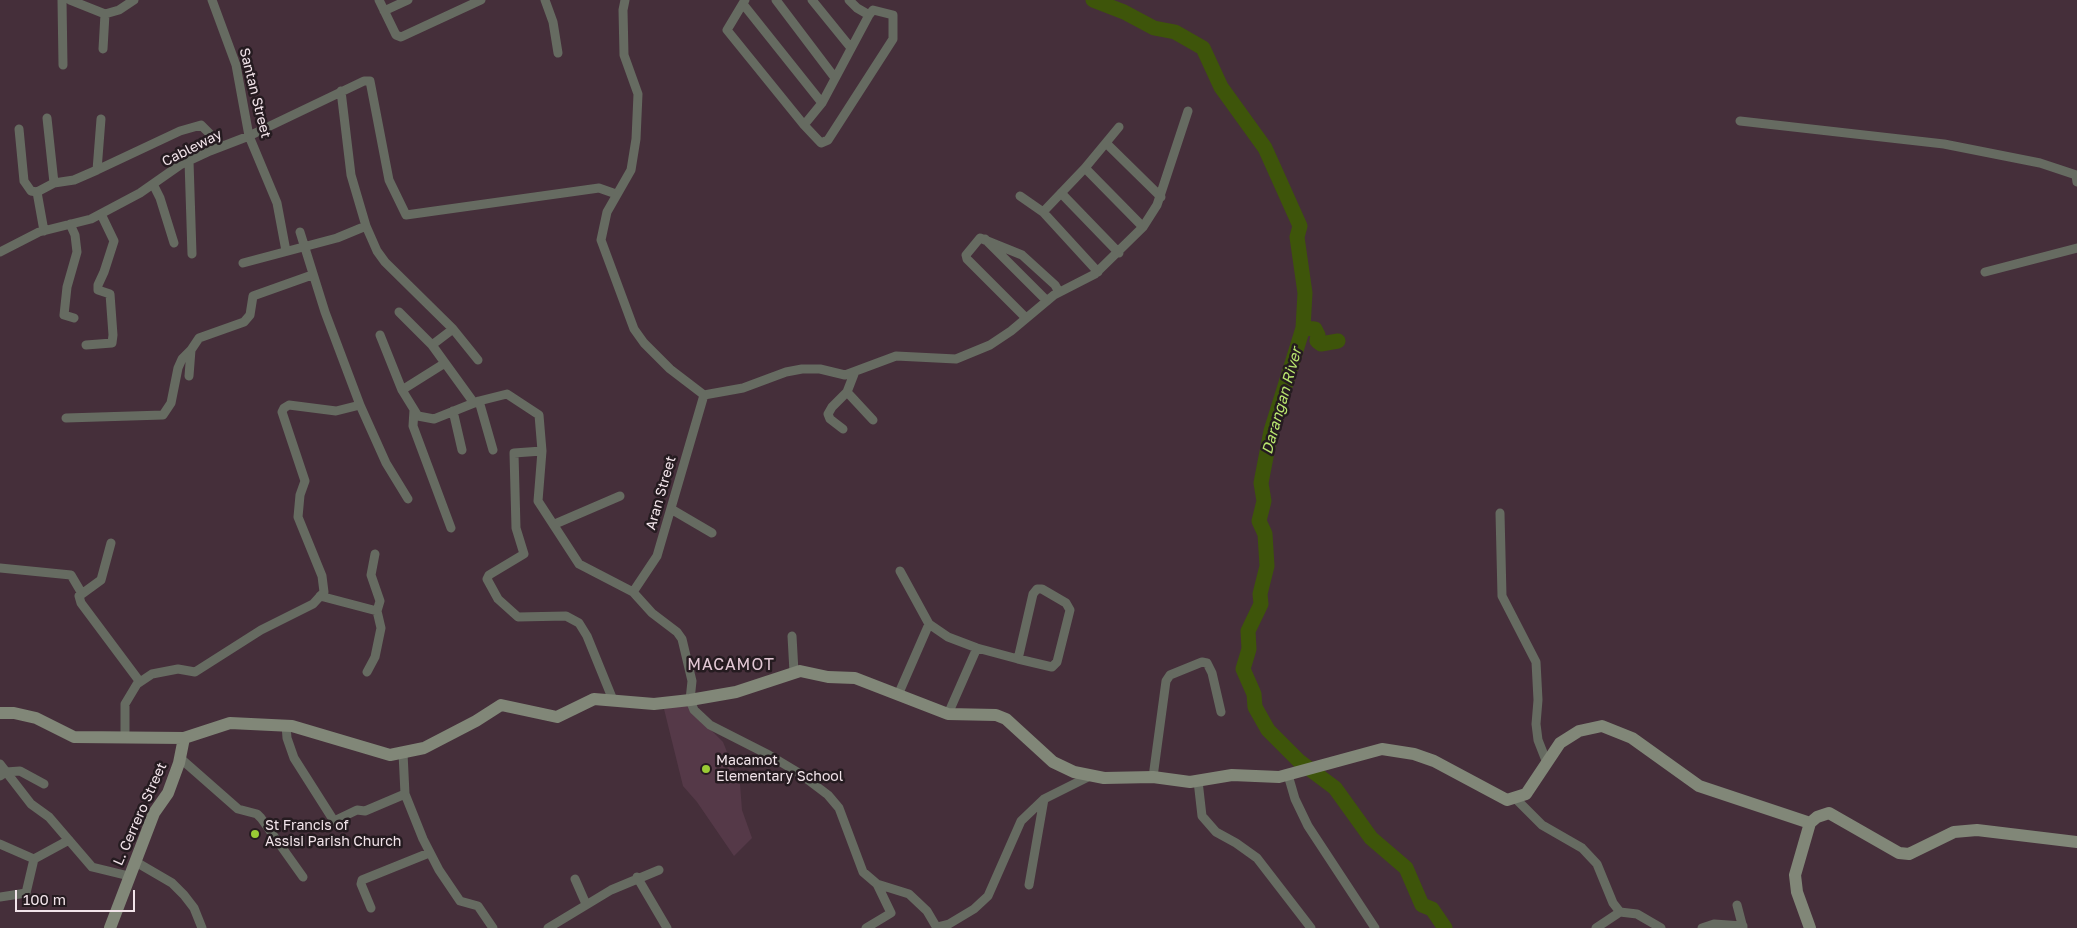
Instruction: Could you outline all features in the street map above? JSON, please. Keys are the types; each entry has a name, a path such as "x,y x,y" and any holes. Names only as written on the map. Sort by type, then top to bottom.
{"street":[{"path":"62,0 63,65"},
{"path":"70,0 105,14 119,10 134,0"},
{"name":"Santan Street","path":"212,0 236,65 250,136 277,203 286,251"},
{"path":"378,0 396,34 401,37 481,0"},
{"path":"384,11 408,0"},
{"path":"545,0 554,22 558,54"},
{"path":"625,0 623,10 624,55 638,94 631,170 607,212 601,240 634,328 644,343 670,370 704,395 743,388 786,372 820,369 845,375 854,374 896,356 956,359 990,344 1059,292 1098,272 1143,227 1161,197 1188,111"},
{"path":"776,0 835,78"},
{"path":"812,0 851,48"},
{"path":"848,0 858,4 869,15"},
{"path":"804,126 822,103 873,10 893,15 893,39 828,140 821,143 804,126 727,30 744,2 822,103"},
{"path":"103,49 105,14"},
{"name":"Cableway","path":"0,252 44,231 91,219 190,161 222,146 250,136 358,83 370,81 380,143 389,180 406,215 599,188 616,194"},
{"path":"341,91 352,175 366,226 377,251 384,262 453,329 478,360"},
{"path":"47,118 54,183"},
{"path":"97,170 101,120"},
{"path":"1740,121 1944,144 2040,163 2076,175 2077,182"},
{"path":"19,129 24,181 27,188 38,192 54,183 74,180 180,131 202,125 222,146"},
{"path":"1043,212 1085,168 1118,127"},
{"path":"1106,142 1161,197"},
{"path":"190,161 192,254"},
{"path":"1085,168 1143,227"},
{"path":"153,184 160,198 174,243"},
{"path":"38,192 44,231"},
{"path":"1061,193 1119,253"},
{"path":"1020,196 1043,212 1098,272"},
{"path":"86,345 112,343 113,335 110,294 98,290 98,285 114,241 101,214"},
{"path":"70,224 76,235 77,252 67,287 64,314 74,318"},
{"path":"243,263 337,238 366,226"},
{"path":"300,232 312,275 360,405 386,463 408,499"},
{"path":"1026,318 967,259 966,255 980,238 984,238 1022,255 1055,285 1059,292"},
{"path":"984,238 1002,259 1047,301"},
{"path":"1985,272 2077,248"},
{"path":"66,418 163,415 171,404 173,386 180,363 199,338 244,322 250,315 252,296 312,275"},
{"path":"399,312 432,345 476,402 493,450"},
{"path":"432,345 453,329"},
{"path":"380,335 402,390 418,416 434,419 476,402 507,394 539,414 542,450 538,501 555,524 579,564 633,592 652,613 677,632 682,639 692,681 690,700 694,710 705,722 769,755 828,795 838,808 863,872 877,884 909,894 927,911 937,928 949,924 974,909 988,896 1021,821 1044,799 1090,776"},
{"path":"189,376 191,350"},
{"path":"402,390 445,363"},
{"path":"843,429 830,419 828,414 832,407 847,392 854,374"},
{"path":"847,392 873,420"},
{"name":"Aran Street","path":"633,592 657,556 704,395"},
{"path":"125,738 125,704 140,682 152,674 160,672 178,669 195,672 261,630 313,604 324,592 322,576 298,517 300,495 305,481 282,412 289,405 336,411 360,405"},
{"path":"414,410 413,426 451,528"},
{"path":"453,411 462,450"},
{"path":"542,450 514,453 516,528 524,554 489,575 487,579 498,599 518,617 566,616 574,618 587,636 613,700"},
{"path":"555,524 620,496"},
{"path":"671,509 712,533"},
{"path":"1500,513 1502,596 1536,662 1538,700 1536,724 1538,740 1547,763"},
{"path":"111,543 101,580 81,592 79,596 81,603 140,682"},
{"path":"367,672 375,657 381,628 377,610 380,601 371,575 375,554"},
{"path":"0,568 71,575 81,592"},
{"path":"900,571 928,624 948,637 976,648 1018,659 1052,666 1057,662 1070,610 1066,603 1042,589 1036,590 1033,594 1018,659"},
{"path":"320,596 377,610"},
{"path":"898,695 928,624"},
{"path":"792,636 794,672"},
{"path":"948,714 976,648"},
{"path":"1153,777 1166,681 1170,675 1202,662 1207,663 1212,673 1221,712"},
{"path":"0,713 14,712 36,718 74,736 184,738 230,723 286,725 390,755 424,748 501,706 557,716 594,699 654,704 690,700 736,692 800,671 828,677 855,678 948,714 996,716 1006,719 1053,762 1074,772 1090,776 1153,777 1190,782 1232,775 1292,774 1349,756 1382,749 1414,754 1434,761 1507,800 1516,799 1526,794 1560,743 1579,731 1602,726 1632,738 1699,786 1810,823"},
{"path":"286,725 287,738 294,758 334,821 357,810 365,811 405,794"},
{"name":"L. Cerrero Street","path":"110,928 154,813 168,793 180,758 184,738"},
{"path":"403,752 405,794 429,852 460,900 478,906 493,928"},
{"path":"180,758 238,809 257,814 303,876"},
{"path":"0,764 3,774 30,804 49,817 92,867 129,876"},
{"path":"3,774 20,771 44,784"},
{"path":"1292,774 1295,799 1308,826 1375,928"},
{"path":"1198,781 1202,816 1216,832 1257,858 1311,928"},
{"path":"1029,885 1044,799"},
{"path":"1516,799 1542,825 1582,848 1597,864 1613,903 1620,912"},
{"path":"1810,928 1797,892 1795,875 1810,823 1816,817 1829,813 1899,853 1910,854 1954,832 1977,830 2077,842"},
{"path":"0,898 26,893 34,859 69,840"},
{"path":"0,844 34,859"},
{"path":"371,908 361,884 362,880 429,852"},
{"path":"136,862 172,883 184,895 194,908 202,928"},
{"path":"548,928 586,904 638,877 659,870"},
{"path":"638,877 668,928"},
{"path":"575,879 586,904"},
{"path":"866,928 891,913 877,884"},
{"path":"1702,928 1714,924 1743,927 1737,905"},
{"path":"1596,928 1620,912 1637,914 1661,928"}],"shaded area":[{"name":"Macamot Elementary School","path":"688,704 697,716 723,742 740,784 742,810 752,838 734,856 697,802 683,786 664,709"}],"waterway":[{"name":"Darangan River","path":"1093,0 1124,12 1154,28 1175,32 1203,48 1221,87 1265,148 1300,226 1297,237 1305,293 1303,328 1315,329 1318,335 1317,341 1321,344 1338,341"},
{"name":"Darangan River","path":"1303,328 1271,431 1261,483 1264,501 1259,521 1265,534 1267,566 1260,594 1261,604 1248,631 1249,649 1243,669 1254,694 1255,707 1268,730 1299,761 1335,788 1371,838 1406,868 1422,905 1432,909 1445,928"}],"place":[{"name":"Macamot Elementary School","path":"706,769"},
{"name":"St Francis of Assisi Parish Church","path":"255,834"}],"district":[{"name":"MACAMOT","path":"731,665"}]}
